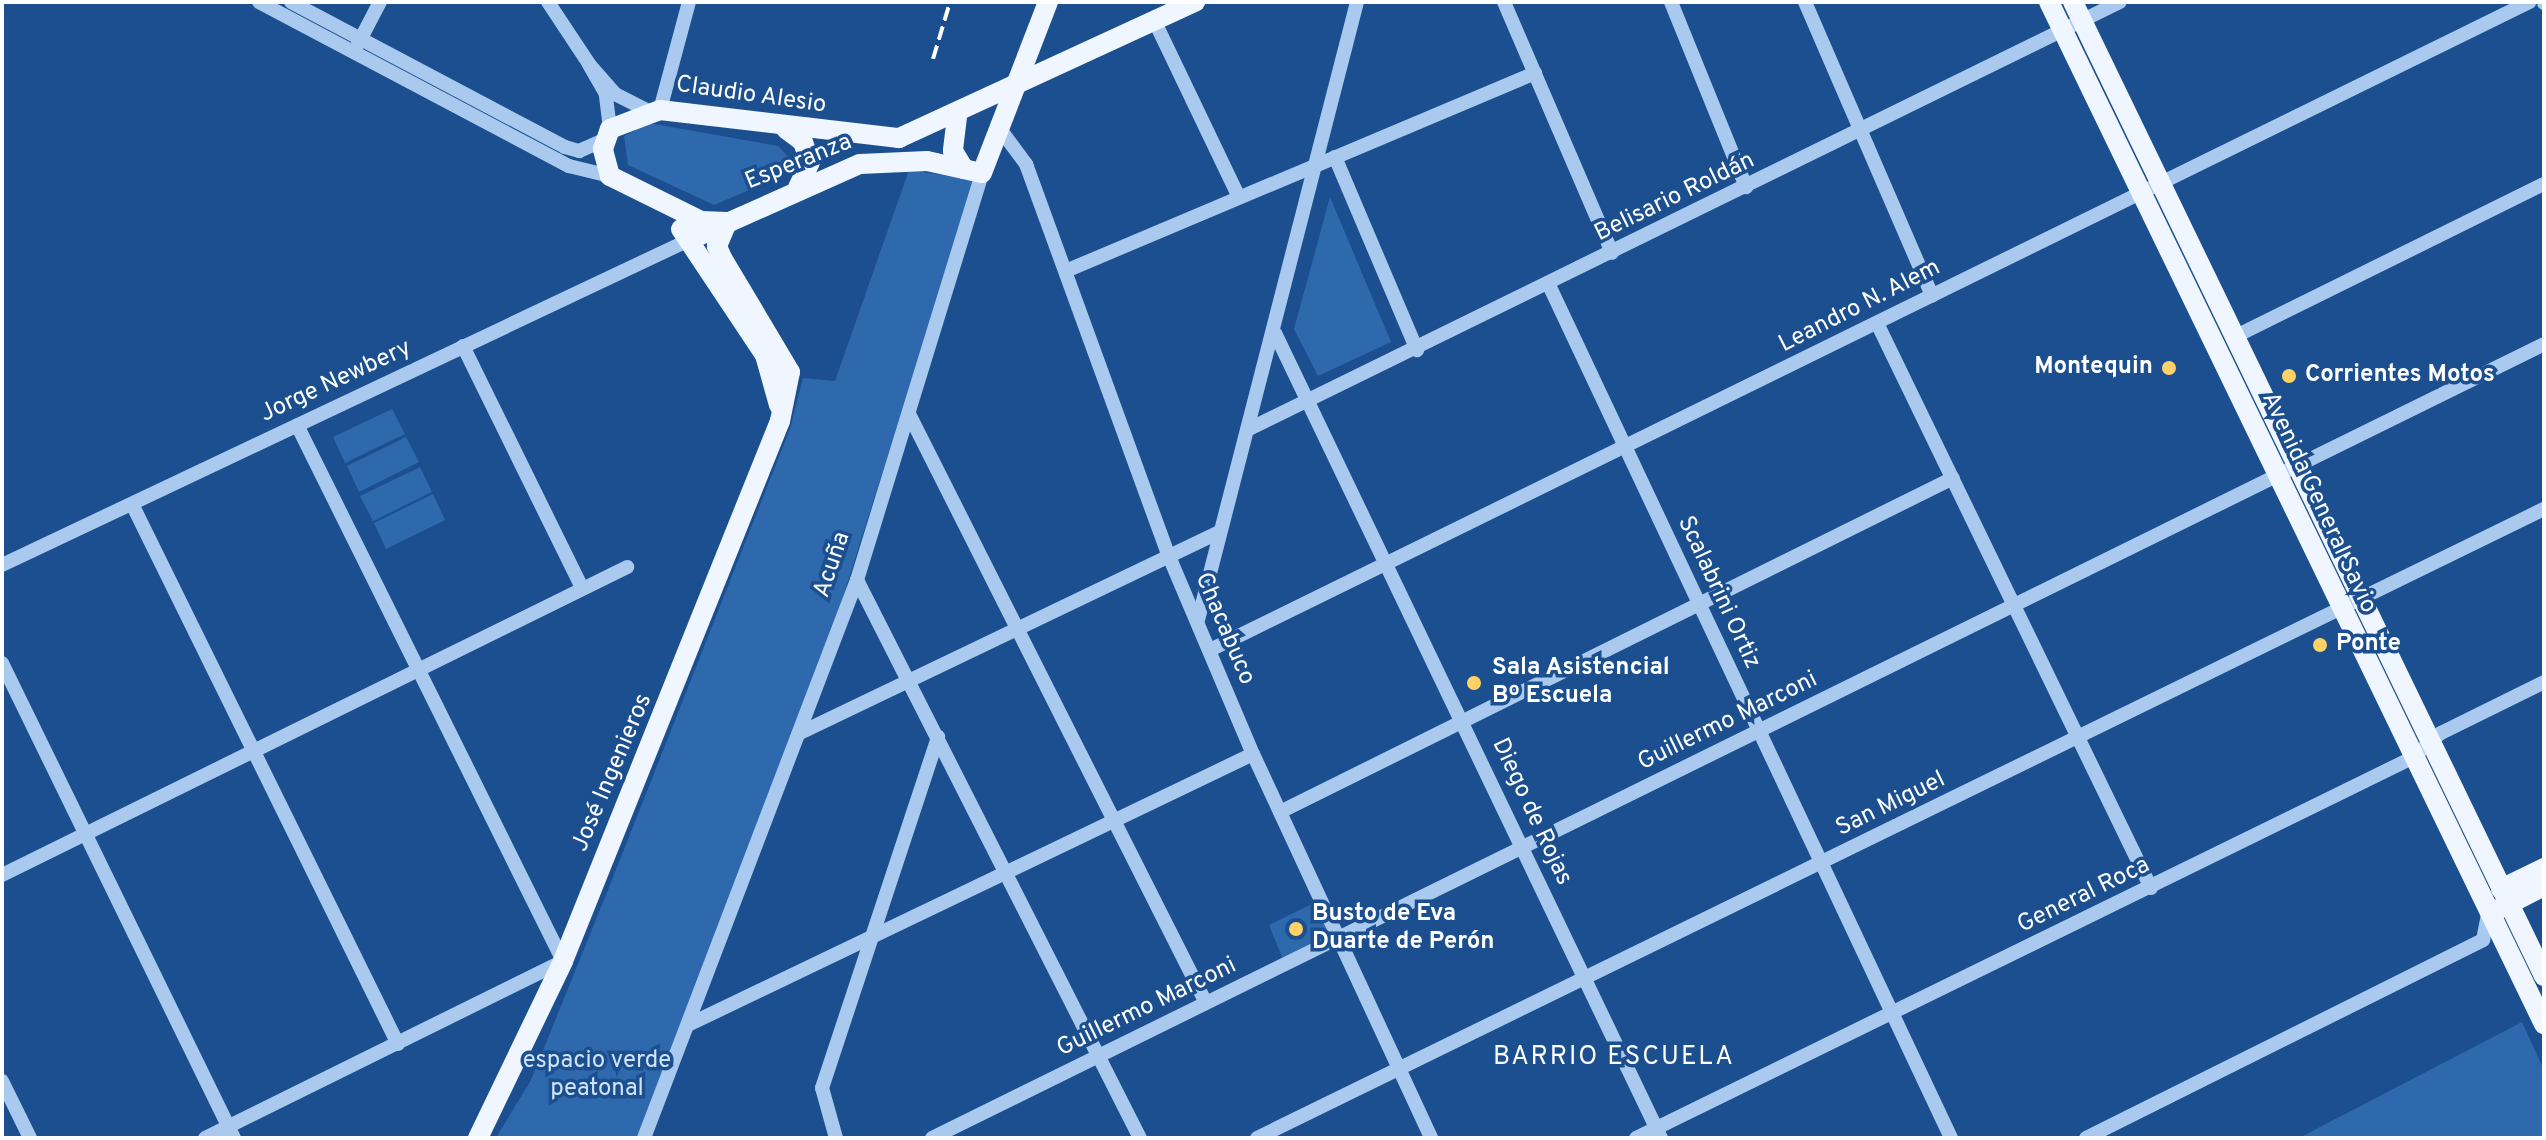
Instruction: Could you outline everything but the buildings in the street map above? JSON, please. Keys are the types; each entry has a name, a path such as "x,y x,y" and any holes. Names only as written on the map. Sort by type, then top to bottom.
{"main road":[{"path":"991,99 1040,2"},
{"name":"Acuña","path":"973,171 1000,129 1048,2"},
{"path":"973,171 953,151 963,113 1195,2"},
{"name":"Avenida General Savio","path":"2049,2 2234,337 2544,976"},
{"name":"Avenida General Savio","path":"2073,2 2150,188 2277,477 2544,1024"},
{"name":"Claudio Alesio","path":"608,134 655,110 785,129 886,139 937,126 963,113"},
{"path":"963,113 1000,129"},
{"path":"785,129 808,149 808,173 798,188"},
{"path":"608,134 610,176 701,221 727,222"},
{"name":"Esperanza","path":"689,240 798,188 879,161 973,171"},
{"path":"650,198 689,240 765,355 780,421"},
{"name":"José Ingenieros","path":"478,1138 563,961 780,421 790,372 722,258 717,246 727,222"},
{"path":"2488,914 2504,897 2544,868"},
{"path":"2504,897 2544,886"}],"street":[{"path":"259,2 579,151 608,134 606,94 548,2"},
{"path":"291,2 357,45 569,166 610,176"},
{"path":"357,45 380,2"},
{"path":"589,64 615,94 655,110 689,2"},
{"path":"1198,620 1275,333 1357,2"},
{"path":"1504,2 1612,253"},
{"path":"1671,2 1746,187"},
{"path":"1805,2 1932,296"},
{"name":"Belisario Roldán","path":"1247,430 1417,350 2120,2"},
{"name":"Leandro N. Alem","path":"1210,650 1626,450 2529,2"},
{"path":"1155,22 1239,197"},
{"path":"1068,270 1535,73"},
{"name":"Chacabuco","path":"1000,129 1026,164 1068,270 1168,554 1253,754 1431,1138"},
{"path":"1335,157 1417,350"},
{"name":"Acuña","path":"644,1138 857,580 910,416 973,171"},
{"path":"2234,337 2544,184"},
{"name":"Jorge Newbery","path":"2,565 689,240"},
{"name":"Scalabrini Ortiz","path":"1548,283 1951,1138"},
{"path":"1877,323 2012,607 2151,888"},
{"name":"Diego de Rojas","path":"1275,333 1311,401 1385,565 1464,721 1659,1133"},
{"name":"Guillermo Marconi","path":"932,1138 2544,344"},
{"path":"463,346 582,588"},
{"path":"910,416 1206,1003"},
{"path":"205,1138 232,1132 563,961 297,425"},
{"path":"1280,812 1953,478"},
{"path":"132,504 398,1044"},
{"name":"San Miguel","path":"1257,1138 2341,612 2544,509"},
{"path":"800,733 1168,554 1220,532"},
{"path":"2,875 627,567"},
{"path":"857,580 1008,871 1140,1138"},
{"path":"2,663 232,1132"},
{"name":"General Roca","path":"1636,1138 1659,1133 1892,1013 2412,758 2429,740 2544,682"},
{"path":"836,1138 822,1088 866,943 938,737"},
{"path":"690,1024 866,943 1253,754"},
{"path":"2086,1138 2483,940 2488,914"},
{"path":"2,1081 30,1138"}],"green space":[{"path":"649,123 778,146 792,161 785,175 714,205 628,165 624,136"},
{"name":"espacio verde peatonal","path":"909,170 975,180 841,603 642,1138 496,1138 531,1080 610,885 790,429 803,378 835,381"},
{"path":"1330,197 1391,342 1318,376 1294,329"},
{"path":"392,409 405,434 345,463 333,437"},
{"path":"406,437 419,462 359,492 347,466"},
{"path":"420,467 432,492 373,521 360,496"},
{"path":"433,494 445,520 386,549 374,523"},
{"path":"1320,900 1338,938 1285,964 1269,925"},
{"path":"2522,1022 2544,1070 2544,1138 2299,1138"}],"railway":[{"path":"933,59 950,2"}],"place":[{"name":"Montequin","path":"2169,368"},
{"name":"Corrientes Motos","path":"2289,376"},
{"name":"Ponte","path":"2320,645"},
{"name":"Sala Asistencial Bº Escuela","path":"1474,683"},
{"name":"Busto de Eva Duarte de Perón","path":"1296,929"}],"district":[{"name":"BARRIO ESCUELA","path":"1614,1058"}]}
